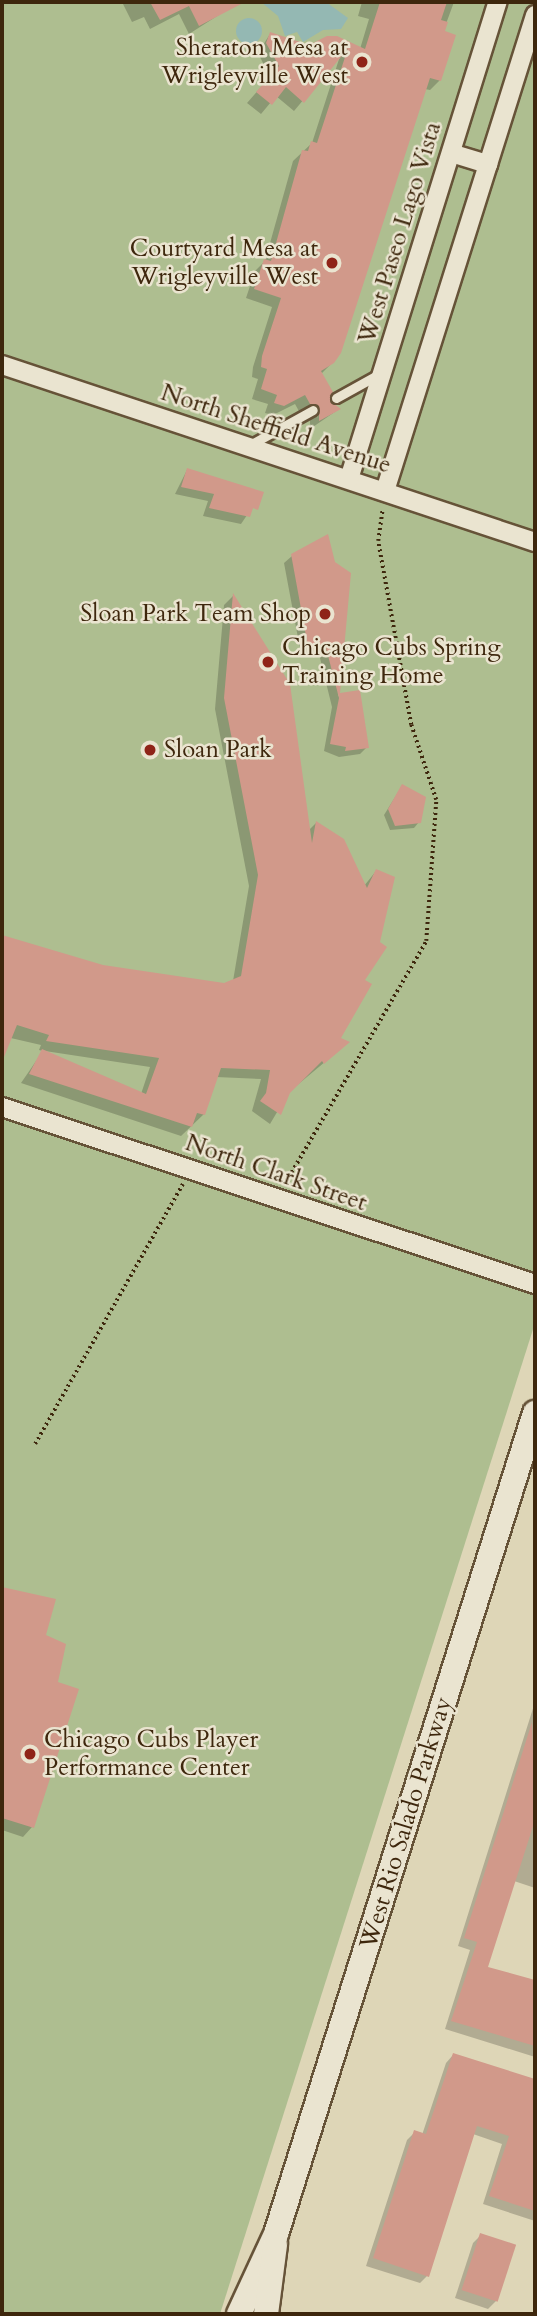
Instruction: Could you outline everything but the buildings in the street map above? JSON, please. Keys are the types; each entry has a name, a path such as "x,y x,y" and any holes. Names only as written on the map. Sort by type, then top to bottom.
{"main road":[{"name":"West Rio Salado Parkway","path":"276,2234 535,1413"},
{"path":"239,2314 276,2234"},
{"path":"266,2314 276,2234"}],"street":[{"name":"West Paseo Lago Vista","path":"349,479 498,2"},
{"path":"384,491 535,15"},
{"path":"451,153 488,164"},
{"name":"North Sheffield Avenue","path":"2,365 535,542"},
{"name":"North Clark Street","path":"2,1107 535,1284"}],"lane":[{"path":"336,398 382,373"},
{"path":"248,446 313,410"}],"path":[{"path":"276,1199 426,941 436,800 411,725 378,541 384,491"},
{"path":"35,1444 170,1212 188,1169"}],"green space":[{"name":"Chicago Cubs Spring Training Home","path":"2,2 535,2 535,1323 220,2314 2,2314"}],"water":[{"path":"261,2 326,2 348,18 341,29 323,30 303,42 297,32 285,36 278,16"},
{"path":"249,18 259,21 262,31 259,41 249,44 239,41 236,31 239,21"}],"place":[{"name":"Sheraton Mesa at Wrigleyville West","path":"362,62"},
{"name":"Courtyard Mesa at Wrigleyville West","path":"332,263"},
{"name":"Sloan Park Team Shop","path":"325,614"},
{"name":"Chicago Cubs Spring Training Home","path":"268,662"},
{"name":"Sloan Park","path":"150,750"},
{"name":"Chicago Cubs Player Performance Center","path":"30,1754"}]}
